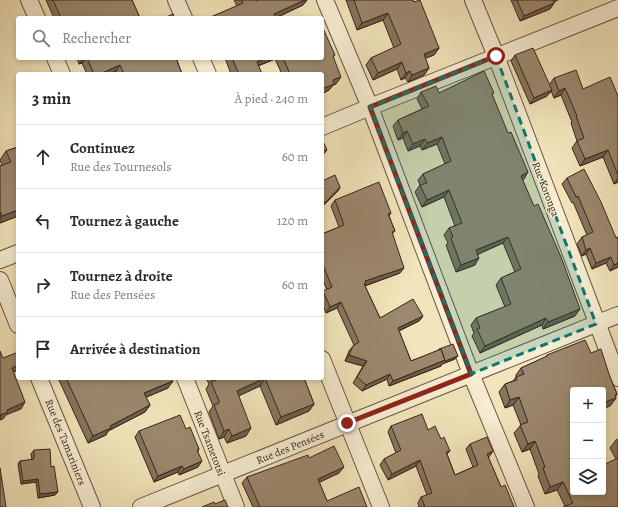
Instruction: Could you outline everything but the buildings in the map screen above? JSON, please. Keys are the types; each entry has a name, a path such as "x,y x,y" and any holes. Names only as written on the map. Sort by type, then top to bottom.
{"street":[{"path":"29,0 36,16"},
{"path":"176,0 183,16"},
{"path":"325,0 370,107 471,374 526,507"},
{"name":"Rue Koronga","path":"473,0 496,56 596,324 618,378"},
{"path":"324,126 618,8"},
{"path":"56,60 61,72"},
{"path":"202,60 207,72"},
{"path":"0,260 16,254"},
{"path":"0,280 16,321"},
{"name":"Rue des Pensées","path":"140,507 618,315"},
{"path":"324,364 381,507"},
{"name":"Rue des Tamariniers","path":"41,380 92,507"},
{"name":"Rue Tsametotsi","path":"186,380 236,507"}],"highlighted area":[{"path":"496,56 596,324 471,374 370,107"}],"route":[{"path":"347,423 471,374 370,107 496,56"}]}
